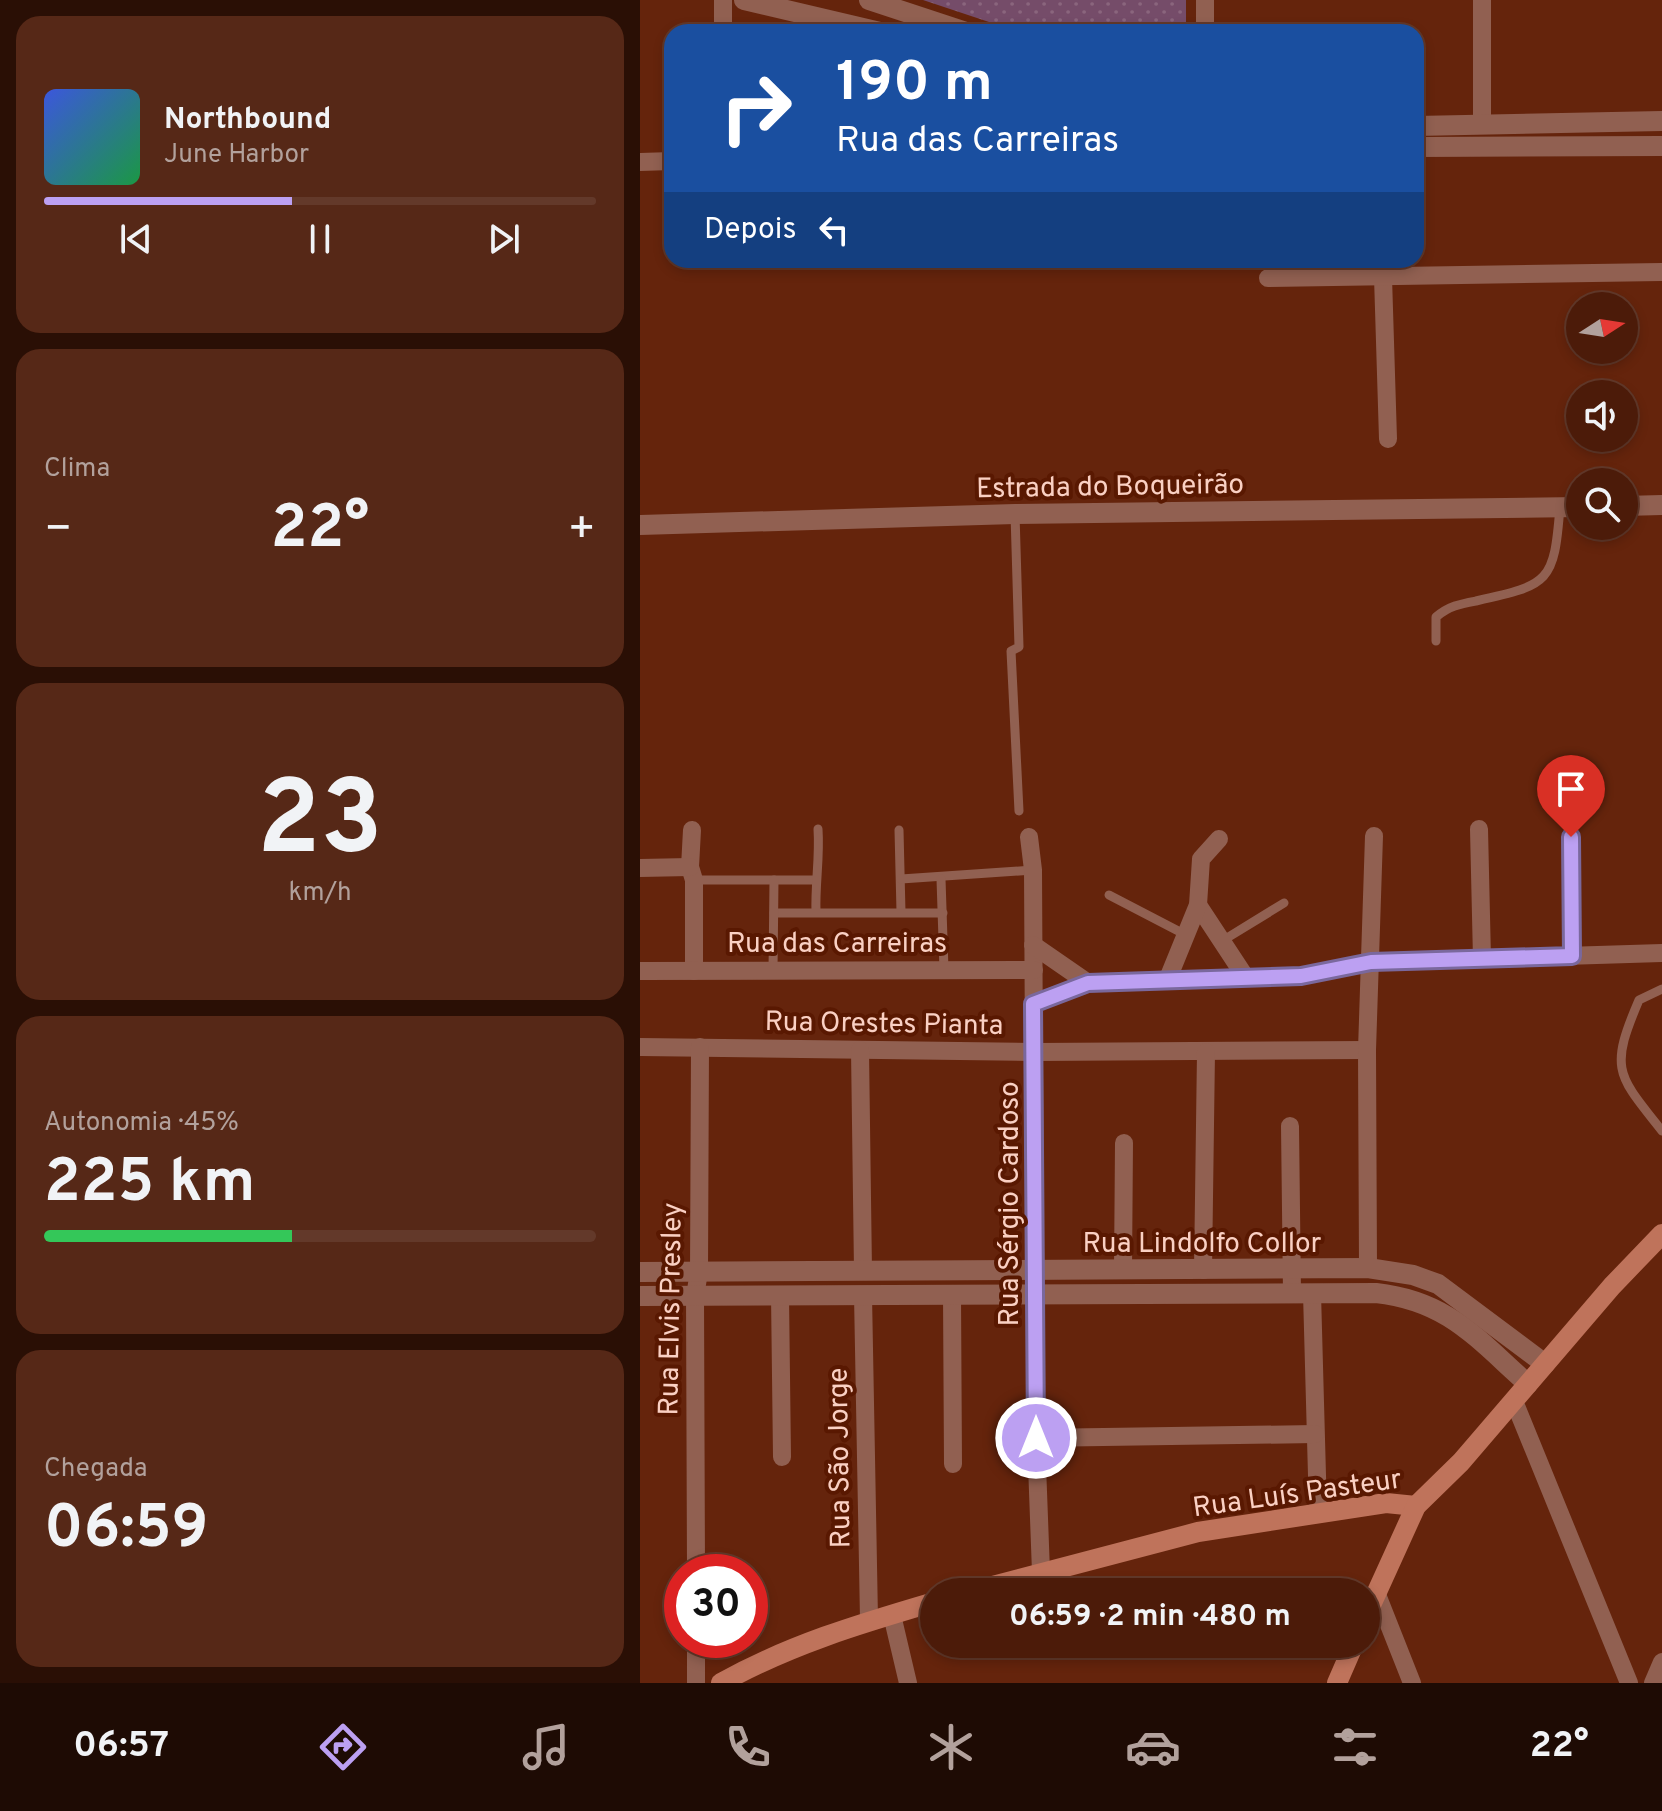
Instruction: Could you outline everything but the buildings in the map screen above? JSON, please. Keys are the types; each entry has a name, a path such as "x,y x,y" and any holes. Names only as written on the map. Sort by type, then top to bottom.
{"main road":[{"name":"Rua Luís Pasteur","path":"1020,1578 1198,1532 1386,1503 1416,1506 1461,1462 1662,1234"},
{"path":"1380,1583 1416,1506"},
{"path":"721,1683 764,1659 869,1619 920,1606"},
{"path":"1337,1683 1348,1658"}],"street":[{"path":"723,0 723,24"},
{"path":"744,0 849,24"},
{"path":"870,24 868,0 942,24"},
{"path":"1205,0 1205,24"},
{"path":"1482,0 1482,124"},
{"path":"1609,121 1612,146"},
{"path":"1424,126 1662,121"},
{"path":"1424,147 1662,146"},
{"path":"640,162 664,161"},
{"path":"1268,278 1662,272"},
{"path":"1383,277 1388,439"},
{"path":"1638,506 1662,505"},
{"name":"Estrada do Boqueirão","path":"640,525 1015,514 1566,507"},
{"path":"1479,829 1482,959"},
{"path":"692,830 694,971"},
{"path":"1368,1268 1367,1050 1374,836"},
{"name":"Rua Sérgio Cardoso","path":"1029,837 1033,870 1036,1052 1036,1438 1041,1572"},
{"path":"1571,837 1572,956"},
{"path":"1167,981 1198,905 1201,859 1219,839"},
{"path":"640,868 692,873"},
{"path":"1198,905 1246,978"},
{"path":"1033,945 1088,983"},
{"path":"1033,1004 1088,983 1301,976 1371,962 1662,953"},
{"name":"Rua das Carreiras","path":"640,971 1034,970"},
{"name":"Rua Orestes Pianta","path":"640,1047 1036,1052 1367,1050"},
{"name":"Rua Elvis Presley","path":"696,1554 695,1296 699,1272 700,1047"},
{"path":"860,1050 863,1271"},
{"path":"1203,1270 1206,1052"},
{"path":"1290,1126 1289,1269 1302,1293 1315,1434 1318,1512"},
{"path":"1123,1270 1124,1143"},
{"name":"Rua Lindolfo Collor","path":"640,1272 1368,1268 1413,1275 1438,1284 1545,1364"},
{"name":"Rua Lindolfo Collor","path":"640,1296 1376,1293 1411,1297 1430,1304 1459,1323 1528,1384"},
{"path":"780,1295 782,1457"},
{"name":"Rua São Jorge","path":"863,1295 869,1619"},
{"path":"952,1295 953,1464"},
{"path":"1514,1401 1629,1683"},
{"path":"1036,1438 1315,1434"},
{"path":"1380,1602 1412,1683"},
{"path":"892,1615 908,1683"},
{"path":"696,1658 696,1683"},
{"path":"1653,1683 1662,1662"}],"lane":[{"path":"1015,514 1019,647 1011,651 1019,811"},
{"path":"1436,641 1436,617 1448,607 1524,591 1547,576 1566,521"},
{"path":"816,912 814,880 820,866 818,829"},
{"path":"899,830 901,912"},
{"path":"901,879 941,879 1033,870"},
{"path":"692,873 814,880"},
{"path":"941,879 944,970"},
{"path":"773,971 774,880"},
{"path":"1109,895 1186,935"},
{"path":"1222,941 1284,903"},
{"path":"774,913 943,913"},
{"path":"1662,989 1639,1000 1619,1055 1626,1085 1662,1131"}],"shaded area":[{"path":"923,0 1186,0 1186,24 995,24"}],"route":[{"path":"1036,1438 1036,1052 1033,1004 1088,983 1301,976 1371,962 1572,956 1571,837"}]}
